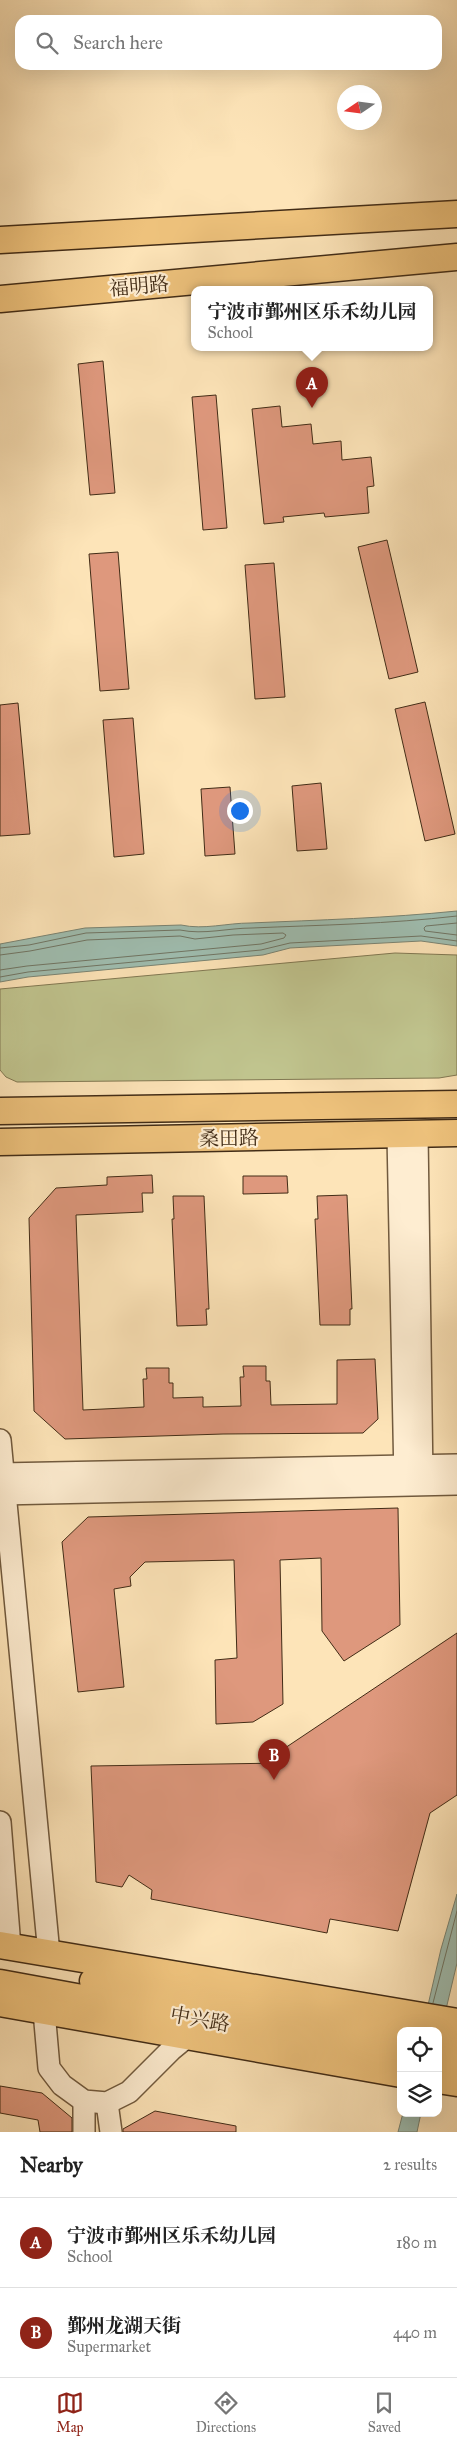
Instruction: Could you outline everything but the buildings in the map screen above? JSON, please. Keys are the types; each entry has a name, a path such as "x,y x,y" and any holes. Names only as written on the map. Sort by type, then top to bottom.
{"main road":[{"path":"0,240 457,214"},
{"name":"福明路","path":"0,299 457,257"},
{"name":"桑田路","path":"0,1111 457,1104"},
{"name":"桑田路","path":"0,1142 457,1134"},
{"path":"3,1952 49,1954 370,2040"},
{"name":"中兴路","path":"3,1952 370,2040 397,2052"},
{"name":"中兴路","path":"0,1983 370,2040 397,2035"},
{"path":"0,2003 188,2036 370,2040"},
{"name":"中兴路","path":"370,2040 457,2022"},
{"name":"中兴路","path":"370,2040 399,2072"},
{"path":"442,2040 457,2042"},
{"path":"442,2059 457,2061"},
{"path":"442,2081 457,2083"}],"street":[{"path":"408,1134 413,1475"},
{"path":"0,1440 2,1484 49,1954"},
{"path":"2,1484 413,1475 457,1465"},
{"path":"413,1475 457,1484"},
{"path":"0,1822 3,1952"},
{"path":"44,2011 50,2068 62,2085 84,2100 107,2102 129,2092 142,2081 164,2056 188,2036"},
{"path":"84,2100 84,2132"},
{"path":"107,2102 111,2132"}],"green space":[{"path":"395,953 457,955 457,1075 439,1078 17,1082 6,1077 0,1070 0,989"}],"water":[{"path":"457,911 457,946 421,941 290,948 263,955 28,977 0,982 0,944 85,928 181,925 207,927 241,923 379,917"},
{"path":"457,1894 457,1963 442,2027 423,2027 441,1949"},
{"path":"402,2117 420,2117 417,2132 398,2132"}],"place":[{"name":"宁波市鄞州区乐禾幼儿园","path":"312,408"},
{"name":"鄞州龙湖天街","path":"274,1780"}]}
